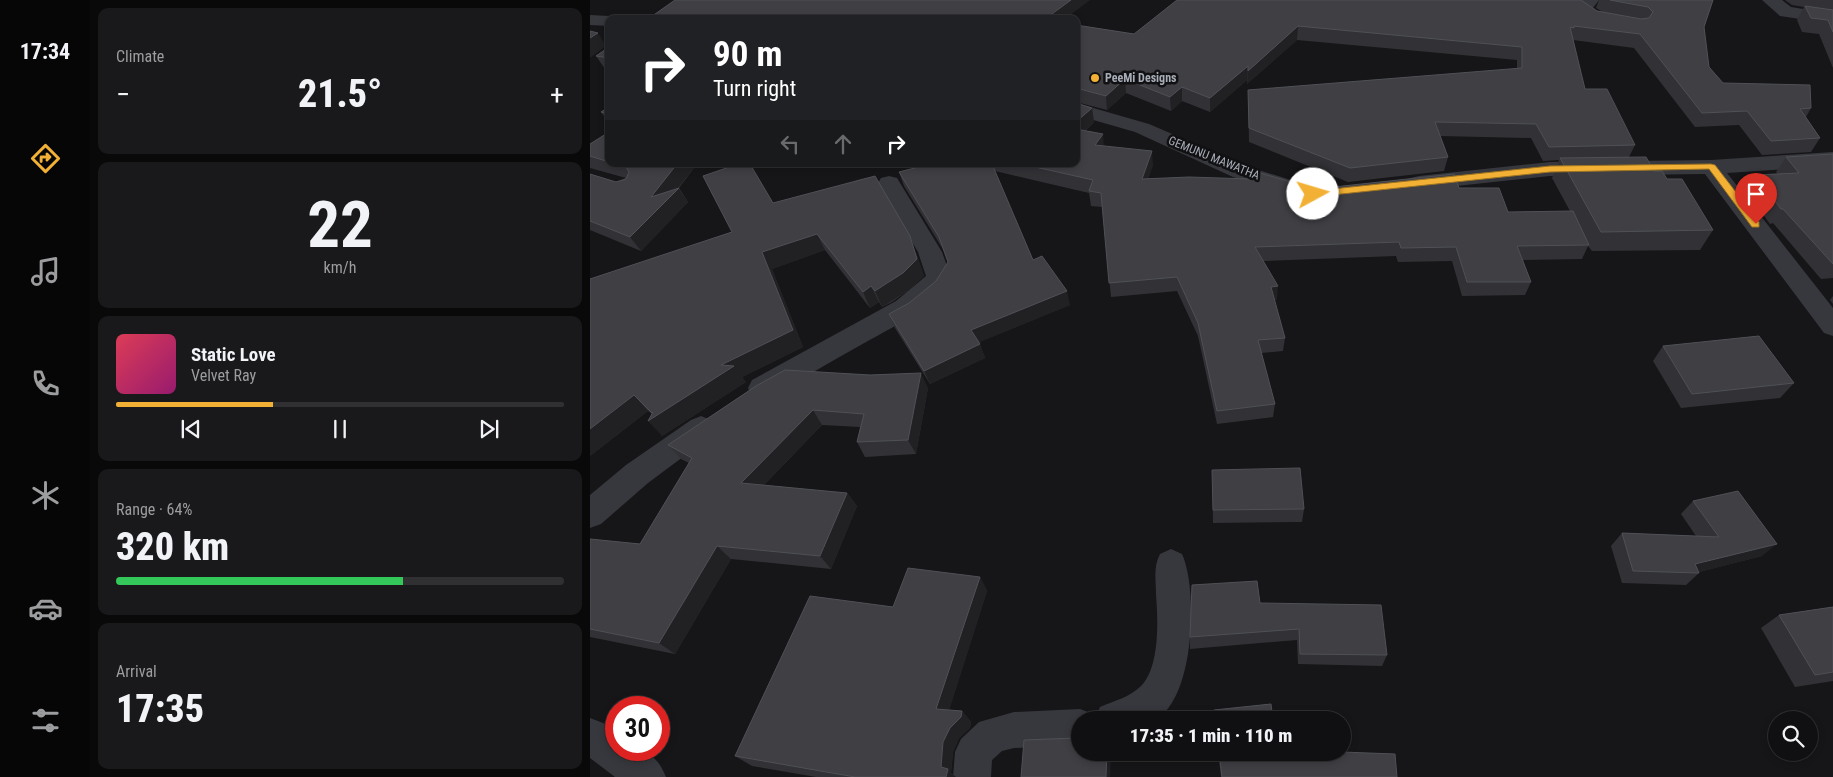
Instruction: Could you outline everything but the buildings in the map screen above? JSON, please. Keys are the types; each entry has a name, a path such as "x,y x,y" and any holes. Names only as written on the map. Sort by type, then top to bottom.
{"street":[{"path":"1590,0 1583,10 1598,19 1626,25"},
{"path":"1771,0 1786,12 1833,18"},
{"path":"590,20 605,22"},
{"name":"GEMUNU MAWATHA","path":"1080,110 1142,128 1241,172 1304,191"},
{"path":"1402,184 1550,169 1711,166 1833,159"},
{"path":"1711,166 1833,326"},
{"path":"741,402 904,308 931,287 939,277 930,252 889,183"},
{"path":"590,514 637,474 718,417"},
{"path":"1133,711 1155,697 1170,663 1174,621 1171,564"},
{"path":"972,777 974,752 992,735 1014,730 1071,727"},
{"path":"590,736 647,777"}],"place":[{"name":"PeeMi Designs","path":"1095,78"}],"route":[{"path":"1313,194 1550,169 1711,166 1756,224"}]}
